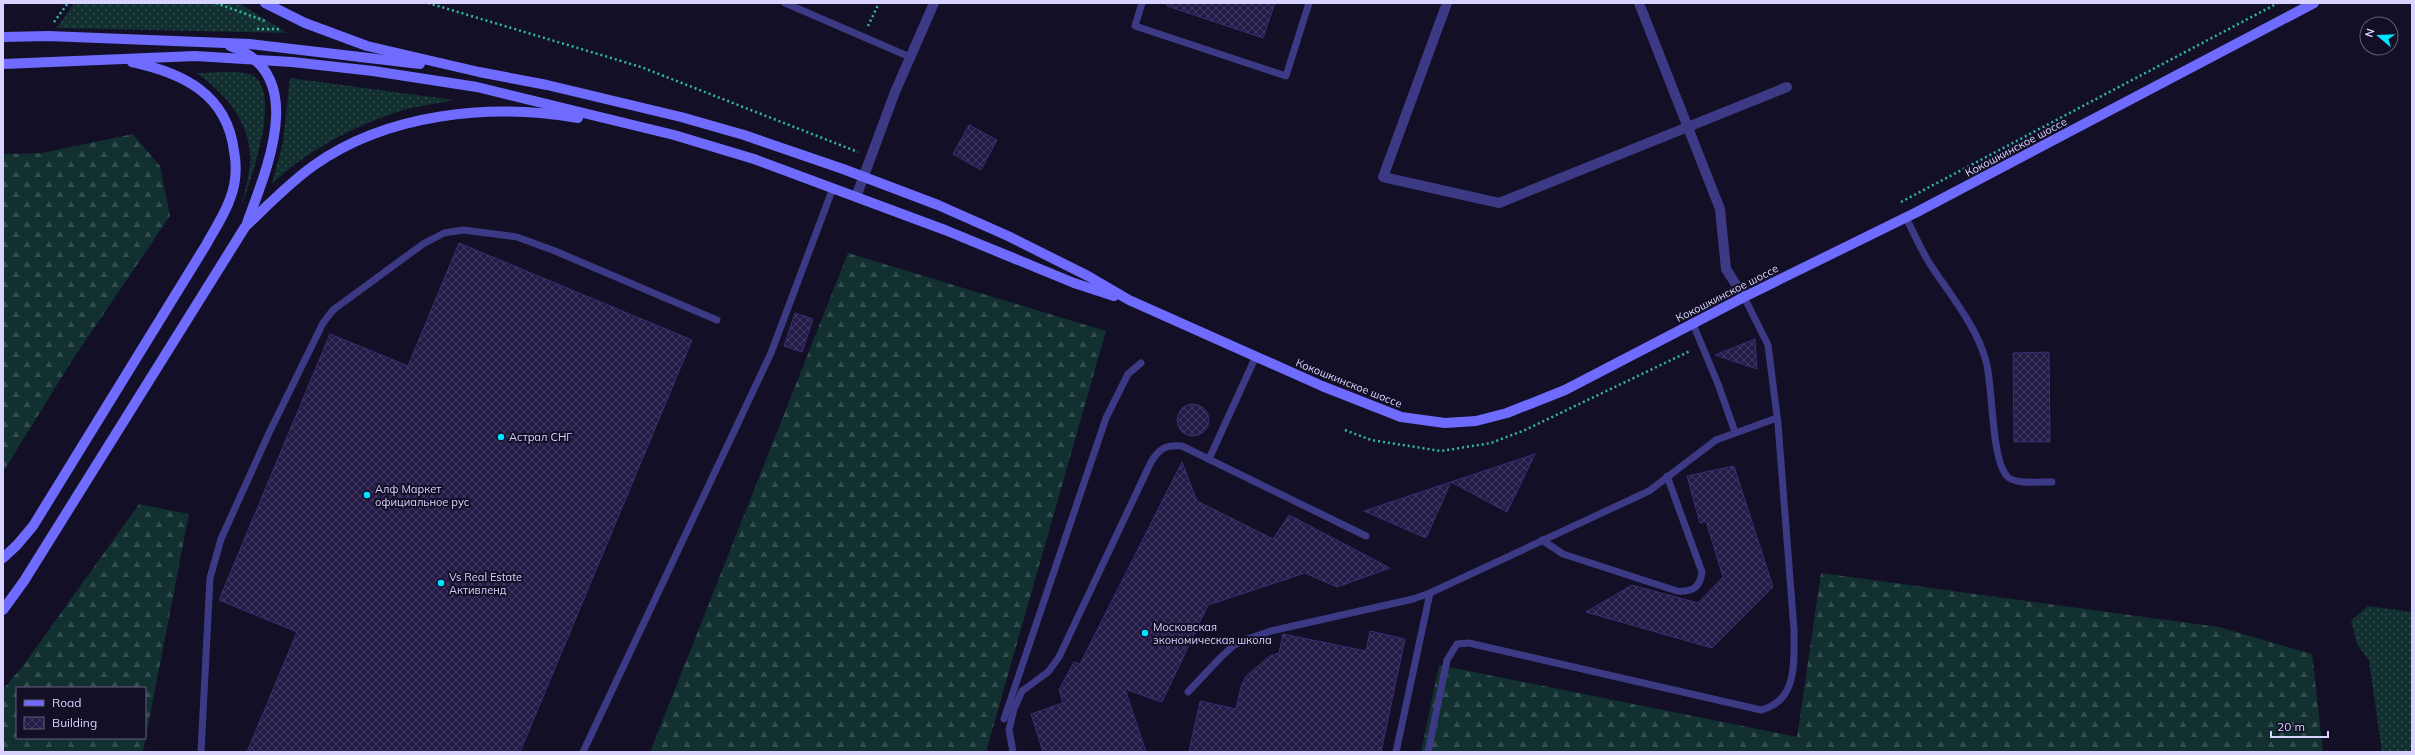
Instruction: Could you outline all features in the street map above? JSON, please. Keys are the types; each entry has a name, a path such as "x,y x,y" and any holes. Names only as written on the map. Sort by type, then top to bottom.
{"main road":[{"path":"265,3 318,28 367,46 479,72 547,85 713,126 807,156 938,205 1008,236 1088,276 1129,300"},
{"name":"Кокошкинское шоссе","path":"1129,300 1256,356 1401,417 1429,423 1462,422 1507,413 1546,398 1744,297 1906,218 2314,3"},
{"path":"3,37 48,36 222,43 292,48 479,72"},
{"path":"3,610 24,581 245,227 268,162 277,108 275,89 270,77 254,60 238,49 222,43"},
{"path":"3,64 196,56 254,60 419,77 477,87 644,128 754,159 944,230 1074,283 1129,300"},
{"path":"3,558 18,546 33,526 206,245 223,216 233,188 236,167 231,135 218,107 207,94 181,77 120,59"},
{"path":"245,227 281,192 313,166 349,146 406,125 466,114 509,112 552,114 644,128"}],"street":[{"path":"856,197 895,92 934,3"},
{"path":"1447,3 1383,177 1499,202 1593,163 1688,127 1786,87"},
{"path":"1639,3 1720,209 1726,269 1744,297"}],"lane":[{"path":"785,3 910,57"},
{"path":"1142,3 1135,26 1286,76 1309,3"},
{"path":"583,752 771,353 833,188"},
{"path":"1906,218 1929,263 1979,340 1986,363 1998,451 2001,465 2006,475 2015,481 2052,482"},
{"path":"201,752 210,578 221,539 269,433 323,323 333,310 423,244 444,233 463,230 492,233 524,239 555,250 717,320"},
{"path":"1428,752 1447,660 1457,644 1469,643 1761,710 1772,708 1783,698 1791,684 1794,658 1794,630 1777,418 1768,345 1744,297"},
{"path":"1693,324 1718,384 1735,432"},
{"path":"1209,460 1256,356"},
{"path":"1004,719 1106,418 1128,374 1141,363"},
{"path":"1188,692 1234,645 1271,630 1413,600 1430,593 1649,491 1716,440 1777,418"},
{"path":"1013,752 1009,730 1014,709 1022,691 1048,672 1059,657 1151,462 1160,450 1168,445 1182,446 1366,536"},
{"path":"1542,540 1563,554 1677,591 1688,592 1697,588 1701,582 1702,572 1668,476"},
{"path":"1396,752 1430,593"}],"path":[{"path":"61,24 53,23 68,3"},
{"path":"216,3 286,29 255,28"},
{"path":"428,3 641,67 871,157"},
{"path":"863,38 879,3"},
{"path":"1899,202 2278,3"}],"green space":[{"path":"74,3 239,3 287,33 57,28"},
{"path":"196,73 244,73 249,74 260,82 264,97 265,115 262,136 257,158 241,207 250,167 248,139 236,113 228,102 208,81"},
{"path":"290,78 454,100 404,110 357,128 312,152 272,184 283,142"},
{"path":"133,134 160,166 170,216 73,359 3,472 3,154 42,153"},
{"path":"848,253 1106,331 986,752 650,752"},
{"path":"139,504 189,514 146,736 146,687 16,687 16,739 146,739 143,752 3,752 3,689 23,666"},
{"path":"1821,573 2219,627 2312,654 2323,752 1421,752 1439,665 1797,737"},
{"path":"2368,606 2412,612 2412,752 2382,752 2369,660 2357,644 2351,621"}],"building":[{"path":"1167,3 1275,3 1263,38 1167,6"},
{"path":"969,125 997,140 981,170 953,154"},
{"path":"459,243 692,340 520,752 247,752 297,632 219,600 330,334 408,366"},
{"path":"795,313 813,319 802,352 784,346"},
{"path":"1755,339 1757,369 1715,355"},
{"path":"2049,352 2050,442 2014,442 2013,353"},
{"path":"1190,404 1196,404 1205,408 1209,420 1205,432 1196,436 1190,436 1181,432 1177,423 1177,417 1181,408"},
{"path":"1535,454 1507,512 1451,482"},
{"name":"Московская экономическая школа","path":"1182,462 1197,501 1273,539 1289,515 1390,568 1337,587 1305,573 1208,605 1162,702 1125,689 1146,752 1043,752 1031,714 1063,703 1059,690 1074,662 1080,664"},
{"path":"1734,466 1773,587 1712,648 1586,612 1632,585 1698,603 1723,577 1706,521 1700,523 1687,476"},
{"path":"1451,482 1426,538 1364,511"},
{"path":"1370,631 1405,639 1381,752 1189,752 1200,701 1236,709 1241,687 1246,676 1270,656 1279,653 1283,634 1366,651"}],"place":[{"name":"Астрал СНГ","path":"501,437"},
{"name":"Алф Маркет официальное рус","path":"367,495"},
{"name":"Vs Real Estate Активленд","path":"441,583"},
{"name":"Московская экономическая школа","path":"1145,633"}]}
